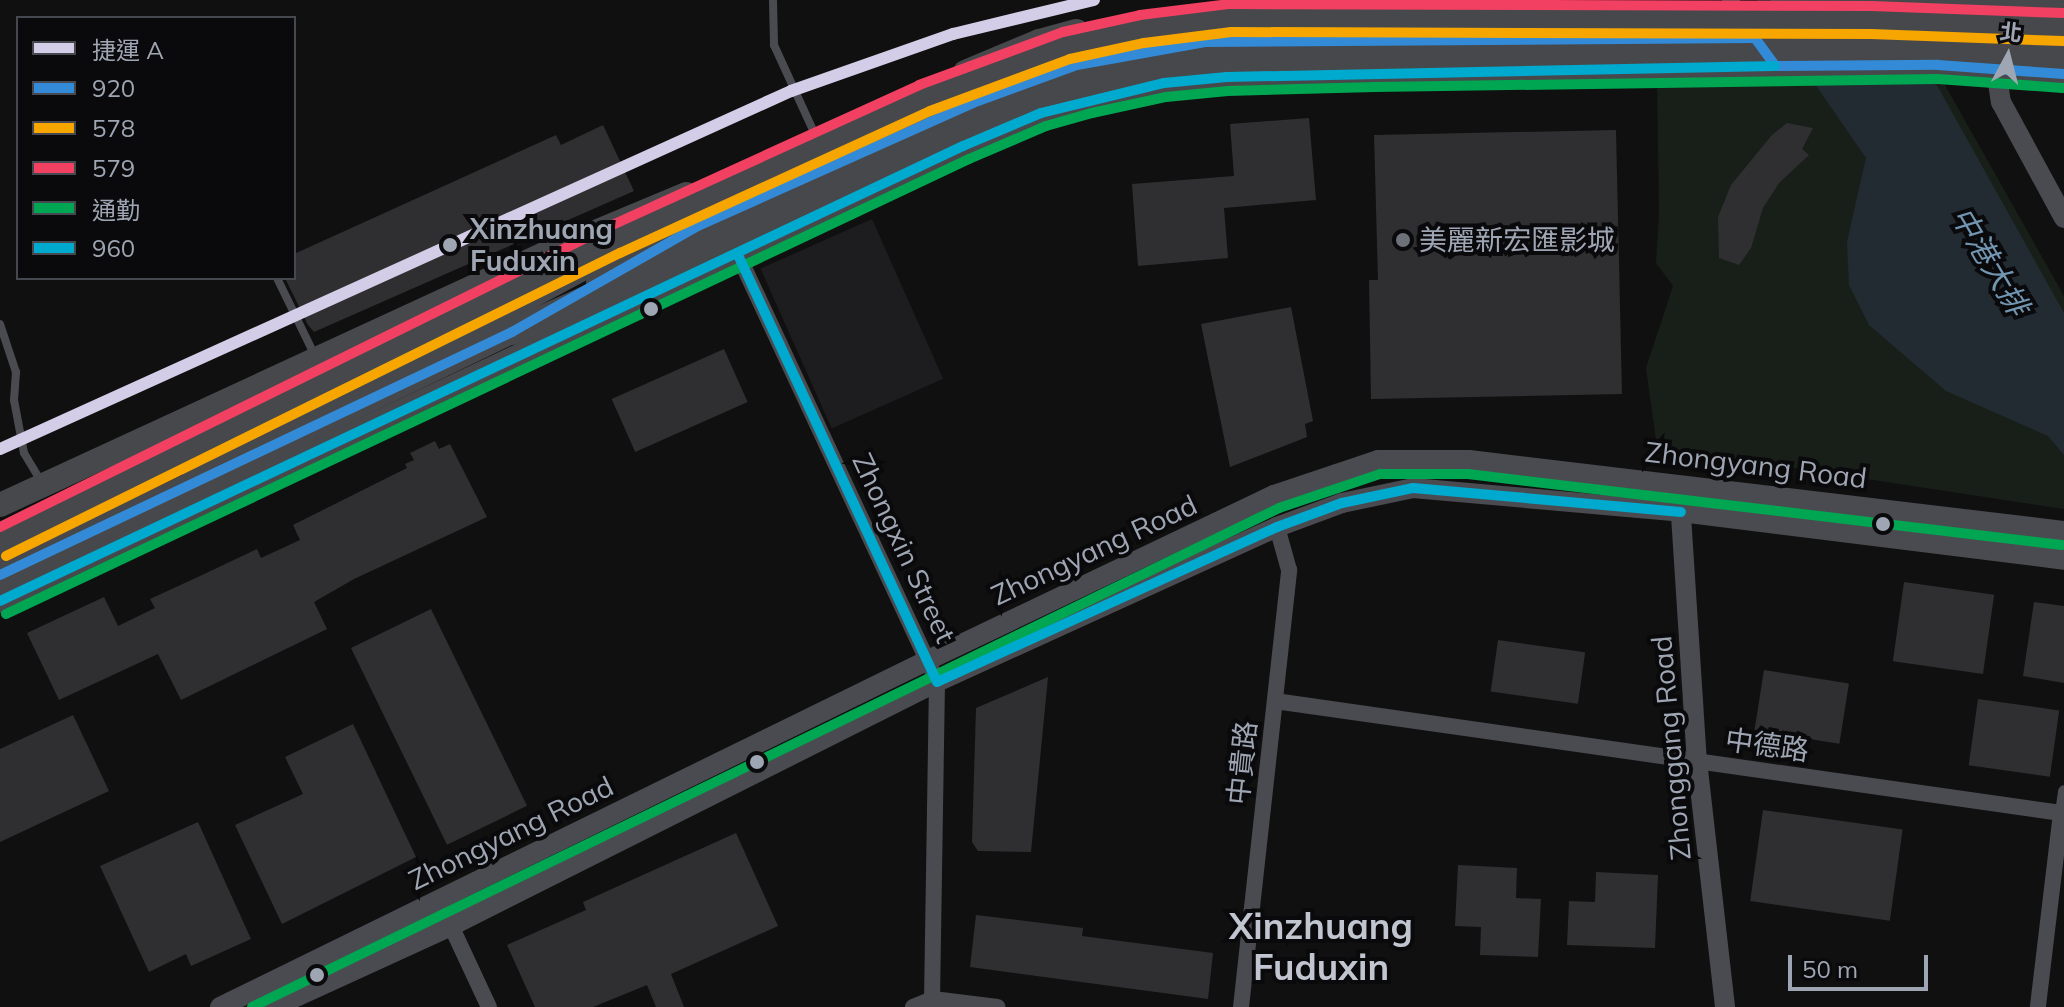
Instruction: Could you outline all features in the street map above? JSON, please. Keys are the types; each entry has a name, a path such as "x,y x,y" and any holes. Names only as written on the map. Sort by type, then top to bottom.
{"highway":[{"path":"0,542 614,240 925,98 1066,46 1142,29 1230,18 1855,20 2064,27"},
{"path":"512,332 698,226 978,101 1077,65 1148,49 1205,42 1755,38"},
{"path":"0,576 512,332 923,147 1049,96 1145,72 1263,62 1887,45 2064,52"}],"main road":[{"path":"0,557 491,318 770,161 1039,41 1088,28 1182,13 1237,9 1740,7 2003,0 2064,7"},
{"path":"1740,7 1814,28 2000,35 2064,41"},
{"path":"1755,38 1966,34"},
{"path":"1780,66 1814,53 1921,35"},
{"path":"0,601 923,165 1041,113 1164,83 1227,77 1938,65 2064,74"},
{"path":"890,107 888,127 894,148 906,162 923,165"},
{"path":"0,505 557,248 712,192"},
{"path":"43,485 190,464"}],"street":[{"path":"2003,0 1996,68 2001,102 2064,218"},
{"path":"1740,7 1755,38 1780,66"},
{"name":"Zhongxin Street","path":"712,192 737,253 937,682 932,1003"},
{"name":"Zhongyang Road","path":"220,1007 928,660 1274,495 1378,460 1469,460 2064,531"},
{"name":"Zhonggang Road","path":"1679,484 1697,761 1725,1007"},
{"name":"Zhongyang Road","path":"274,1007 451,926 937,682 1277,527 1342,503 1413,488 1681,512 2064,560"},
{"name":"中貴路","path":"1241,1007 1289,570 1277,527"},
{"name":"中德路","path":"1275,701 2061,813"},
{"path":"2038,1007 2064,791"},
{"path":"439,900 489,1007"},
{"path":"913,1007 932,1003 998,1007"}],"lane":[{"path":"773,0 774,45 818,141"},
{"path":"278,280 316,359"},
{"path":"0,324 16,372 14,400 24,453 43,485"}],"shaded area":[{"path":"1937,71 2064,296 2064,509 1657,447 1646,368 1673,286 1656,263 1659,214 1657,80"},
{"path":"872,219 943,379 832,428 761,269"}],"water":[{"name":"中港大排","path":"1757,0 1882,0 1934,80 2064,313 2064,455 2048,436 1946,391 1869,325 1849,285 1847,242 1866,158"}],"building":[{"path":"1309,118 1316,200 1224,208 1228,258 1138,266 1132,184 1234,176 1230,124"},
{"path":"1787,123 1813,128 1802,149 1809,155 1779,183 1763,208 1751,248 1739,265 1719,258 1718,217 1731,185 1772,135"},
{"path":"603,125 634,191 314,332 308,325 286,280 296,280 296,253 556,135 561,145"},
{"path":"1616,130 1622,394 1371,399 1369,280 1378,280 1374,135"},
{"path":"1291,307 1313,421 1305,424 1307,437 1230,467 1201,324"},
{"path":"724,349 748,402 635,452 612,399"},
{"path":"435,441 439,449 450,444 487,517 354,579 314,602 327,629 181,700 158,654 59,700 27,633 104,597 118,626 155,608 150,599 257,549 261,558 300,540 293,525 407,468 405,464 414,460 410,453"},
{"path":"1904,582 1994,595 1983,674 1893,661"},
{"path":"2034,602 2064,606 2064,683 2023,676"},
{"path":"431,609 527,806 447,845 351,648"},
{"path":"1498,640 1585,652 1578,704 1491,691"},
{"path":"1764,670 1849,683 1839,744 1754,730"},
{"path":"1048,677 1031,852 978,851 972,842 976,708"},
{"path":"1978,699 2059,710 2050,777 1969,765"},
{"path":"73,715 109,791 0,842 0,749"},
{"path":"353,724 416,857 282,924 235,825 303,794 285,757"},
{"path":"1763,810 1903,830 1890,921 1750,901"},
{"path":"198,822 251,939 191,966 186,954 149,972 100,866"},
{"path":"736,833 778,926 671,974 684,1007 656,1007 647,985 593,1007 535,1007 507,945 586,910 583,902"},
{"path":"1458,865 1517,868 1516,898 1541,899 1538,957 1480,955 1481,927 1455,926"},
{"path":"1596,872 1658,875 1655,948 1567,945 1569,901 1595,902"},
{"path":"976,915 1083,928 1082,936 1213,953 1208,999 970,967"}],"metro line":[{"name":"A","path":"0,449 791,91 953,34 1094,0"}],"transit line":[{"name":"579","path":"0,527 608,227 919,85 1063,32 1140,15 1230,4 1871,6 2064,13"},
{"name":"578","path":"6,556 620,253 930,111 1070,59 1144,43 1231,32 1871,34 2063,41"},
{"name":"920","path":"0,575 512,332 698,226 978,101 1077,65 1205,42 1755,38 1775,66 1938,65 2064,74"},
{"name":"960","path":"0,601 963,146 1041,113 1164,83 1227,77 1775,66"},
{"name":"通勤","path":"6,614 969,159 1046,126 1092,113 1166,97 1228,91 1375,87 1938,79 2063,88"},
{"name":"960","path":"737,253 937,682 1277,527 1342,503 1413,488 1681,512"},
{"name":"通勤","path":"252,1007 1279,508 1380,474 1468,474 2062,545"}],"place":[{"name":"美麗新宏匯影城","path":"1403,240"},
{"name":"Xinzhuang Fuduxin","path":"450,245"}],"district":[{"name":"Xinzhuang Fuduxin","path":"1321,946"}]}
